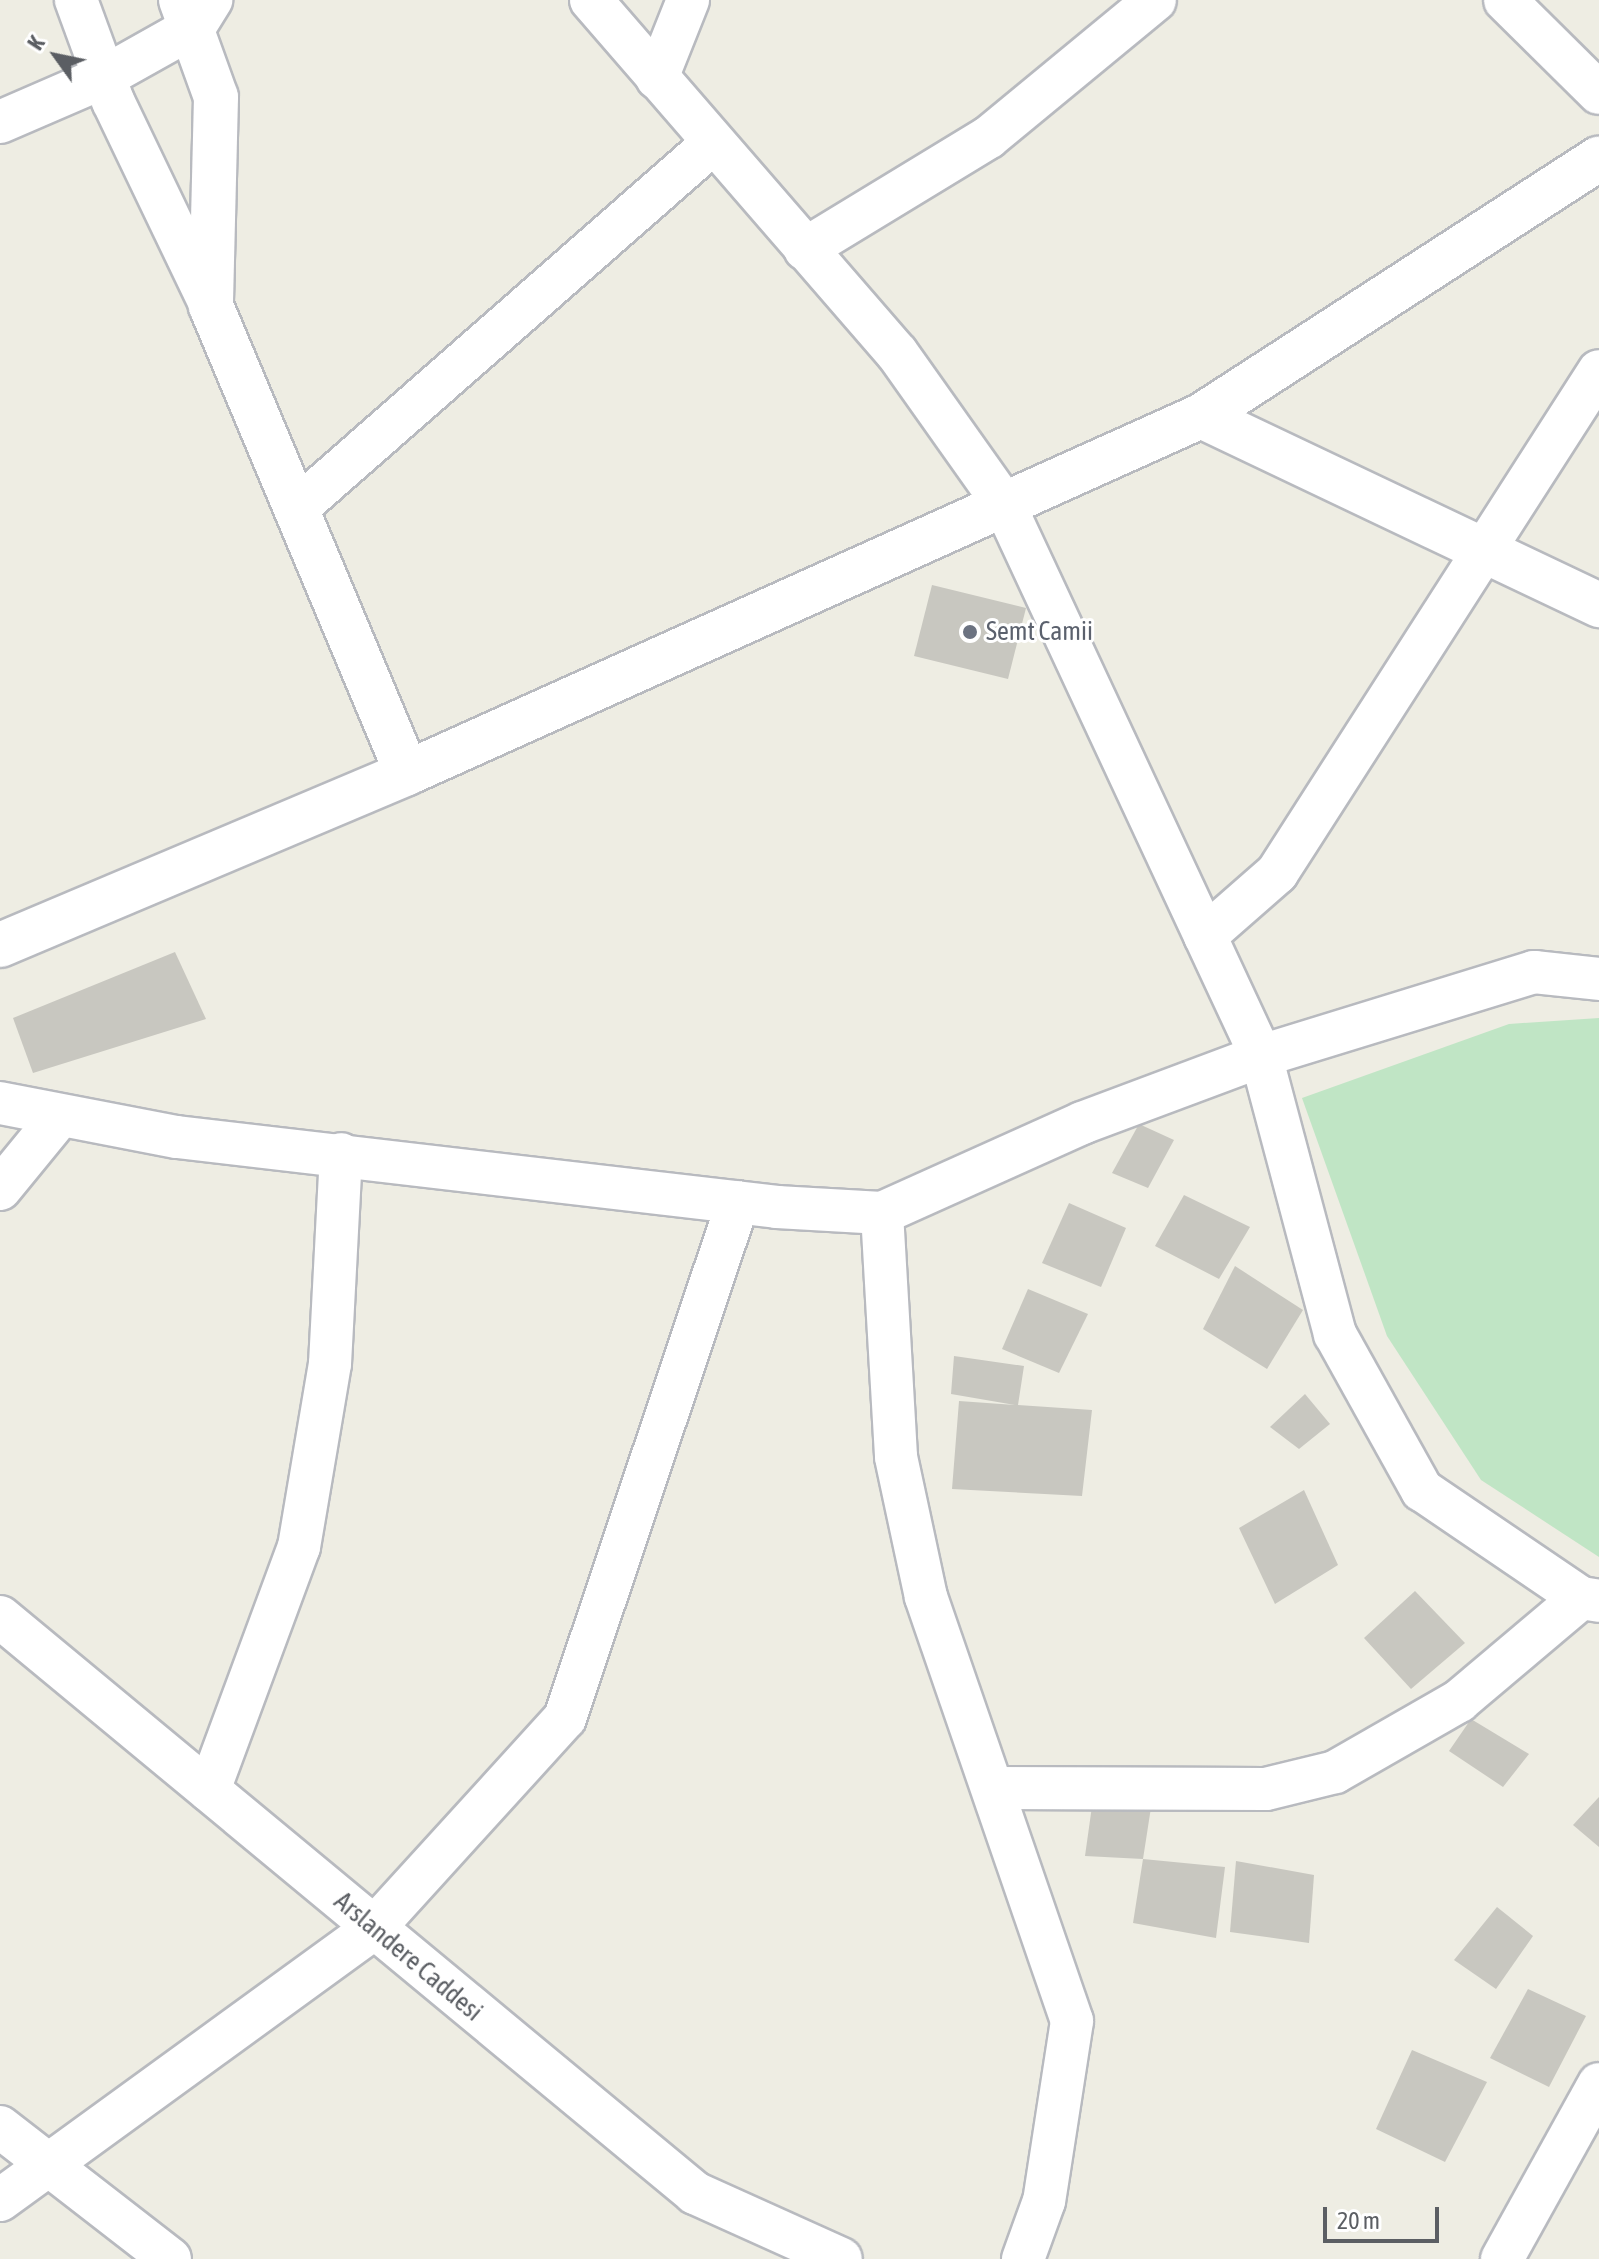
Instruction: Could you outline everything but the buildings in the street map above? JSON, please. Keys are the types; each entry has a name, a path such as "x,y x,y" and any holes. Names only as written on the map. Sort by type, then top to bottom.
{"street":[{"path":"76,0 104,77 211,306 407,773"},
{"path":"591,0 712,144 897,353 1004,504 1261,1056 1335,1334 1422,1490 1590,1600 1459,1701 1335,1772 1266,1789 996,1788"},
{"path":"657,78 688,0"},
{"path":"805,249 989,137 1155,0"},
{"path":"1505,0 1599,93"},
{"path":"5,125 104,77 195,9 216,97 211,306"},
{"path":"296,509 712,144"},
{"path":"0,945 407,773 1201,416 1599,159"},
{"path":"1205,936 1277,873 1424,653 1479,548 1599,371"},
{"path":"1201,416 1599,605"},
{"path":"0,1103 59,1117 341,1154 738,1202 882,1213 1082,1123 1261,1056 1534,972 1599,979"},
{"path":"0,1189 59,1117"},
{"path":"209,1790 299,1547 330,1364 341,1154"},
{"path":"0,2200 373,1929 565,1718 738,1202"},
{"path":"882,1213 896,1457 926,1597 996,1788 1072,2021 1044,2201 1023,2259"},
{"name":"Arslandere Caddesi","path":"0,1617 695,2193 841,2259"},
{"path":"1502,2259 1599,2084"},
{"path":"0,2127 44,2168 170,2259"}],"green space":[{"path":"1599,1018 1599,1557 1481,1480 1387,1336 1302,1098 1509,1024"}],"place":[{"name":"Semt Camii","path":"970,632"}]}
